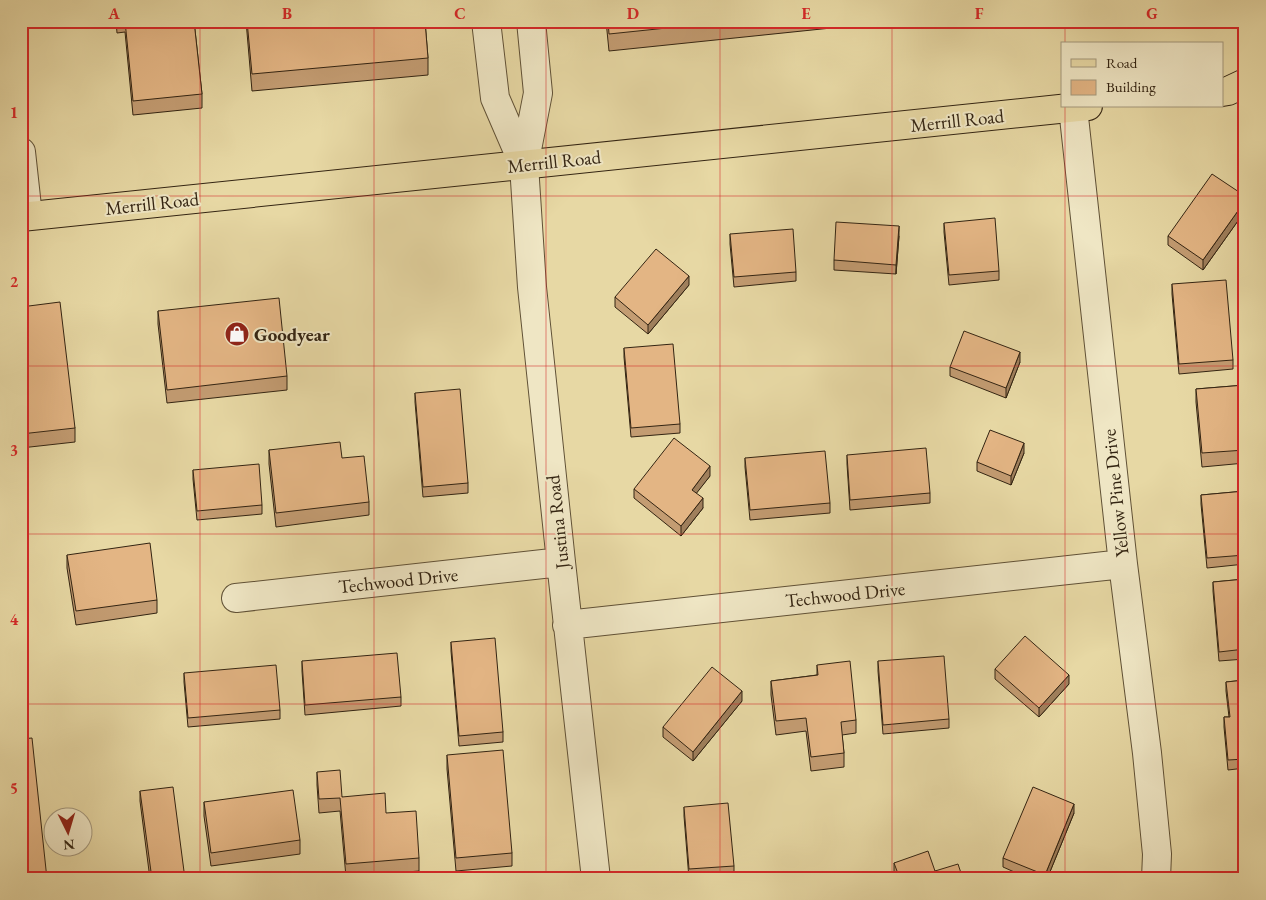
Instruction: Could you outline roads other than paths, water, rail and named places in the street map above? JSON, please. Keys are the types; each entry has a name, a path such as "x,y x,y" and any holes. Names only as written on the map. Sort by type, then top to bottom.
{"main road":[{"name":"Merrill Road","path":"25,216 1070,108"}],"street":[{"path":"486,21 495,98 524,165"},
{"path":"524,165 538,93 531,21"},
{"name":"Yellow Pine Drive","path":"1080,108 1123,564 1156,845 1156,879"},
{"path":"21,152 25,216"},
{"name":"Justina Road","path":"524,165 532,286 560,562 596,879"},
{"name":"Techwood Drive","path":"236,598 560,562"},
{"name":"Techwood Drive","path":"567,625 1123,564"}],"place":[{"name":"Goodyear","path":"237,334"}]}
